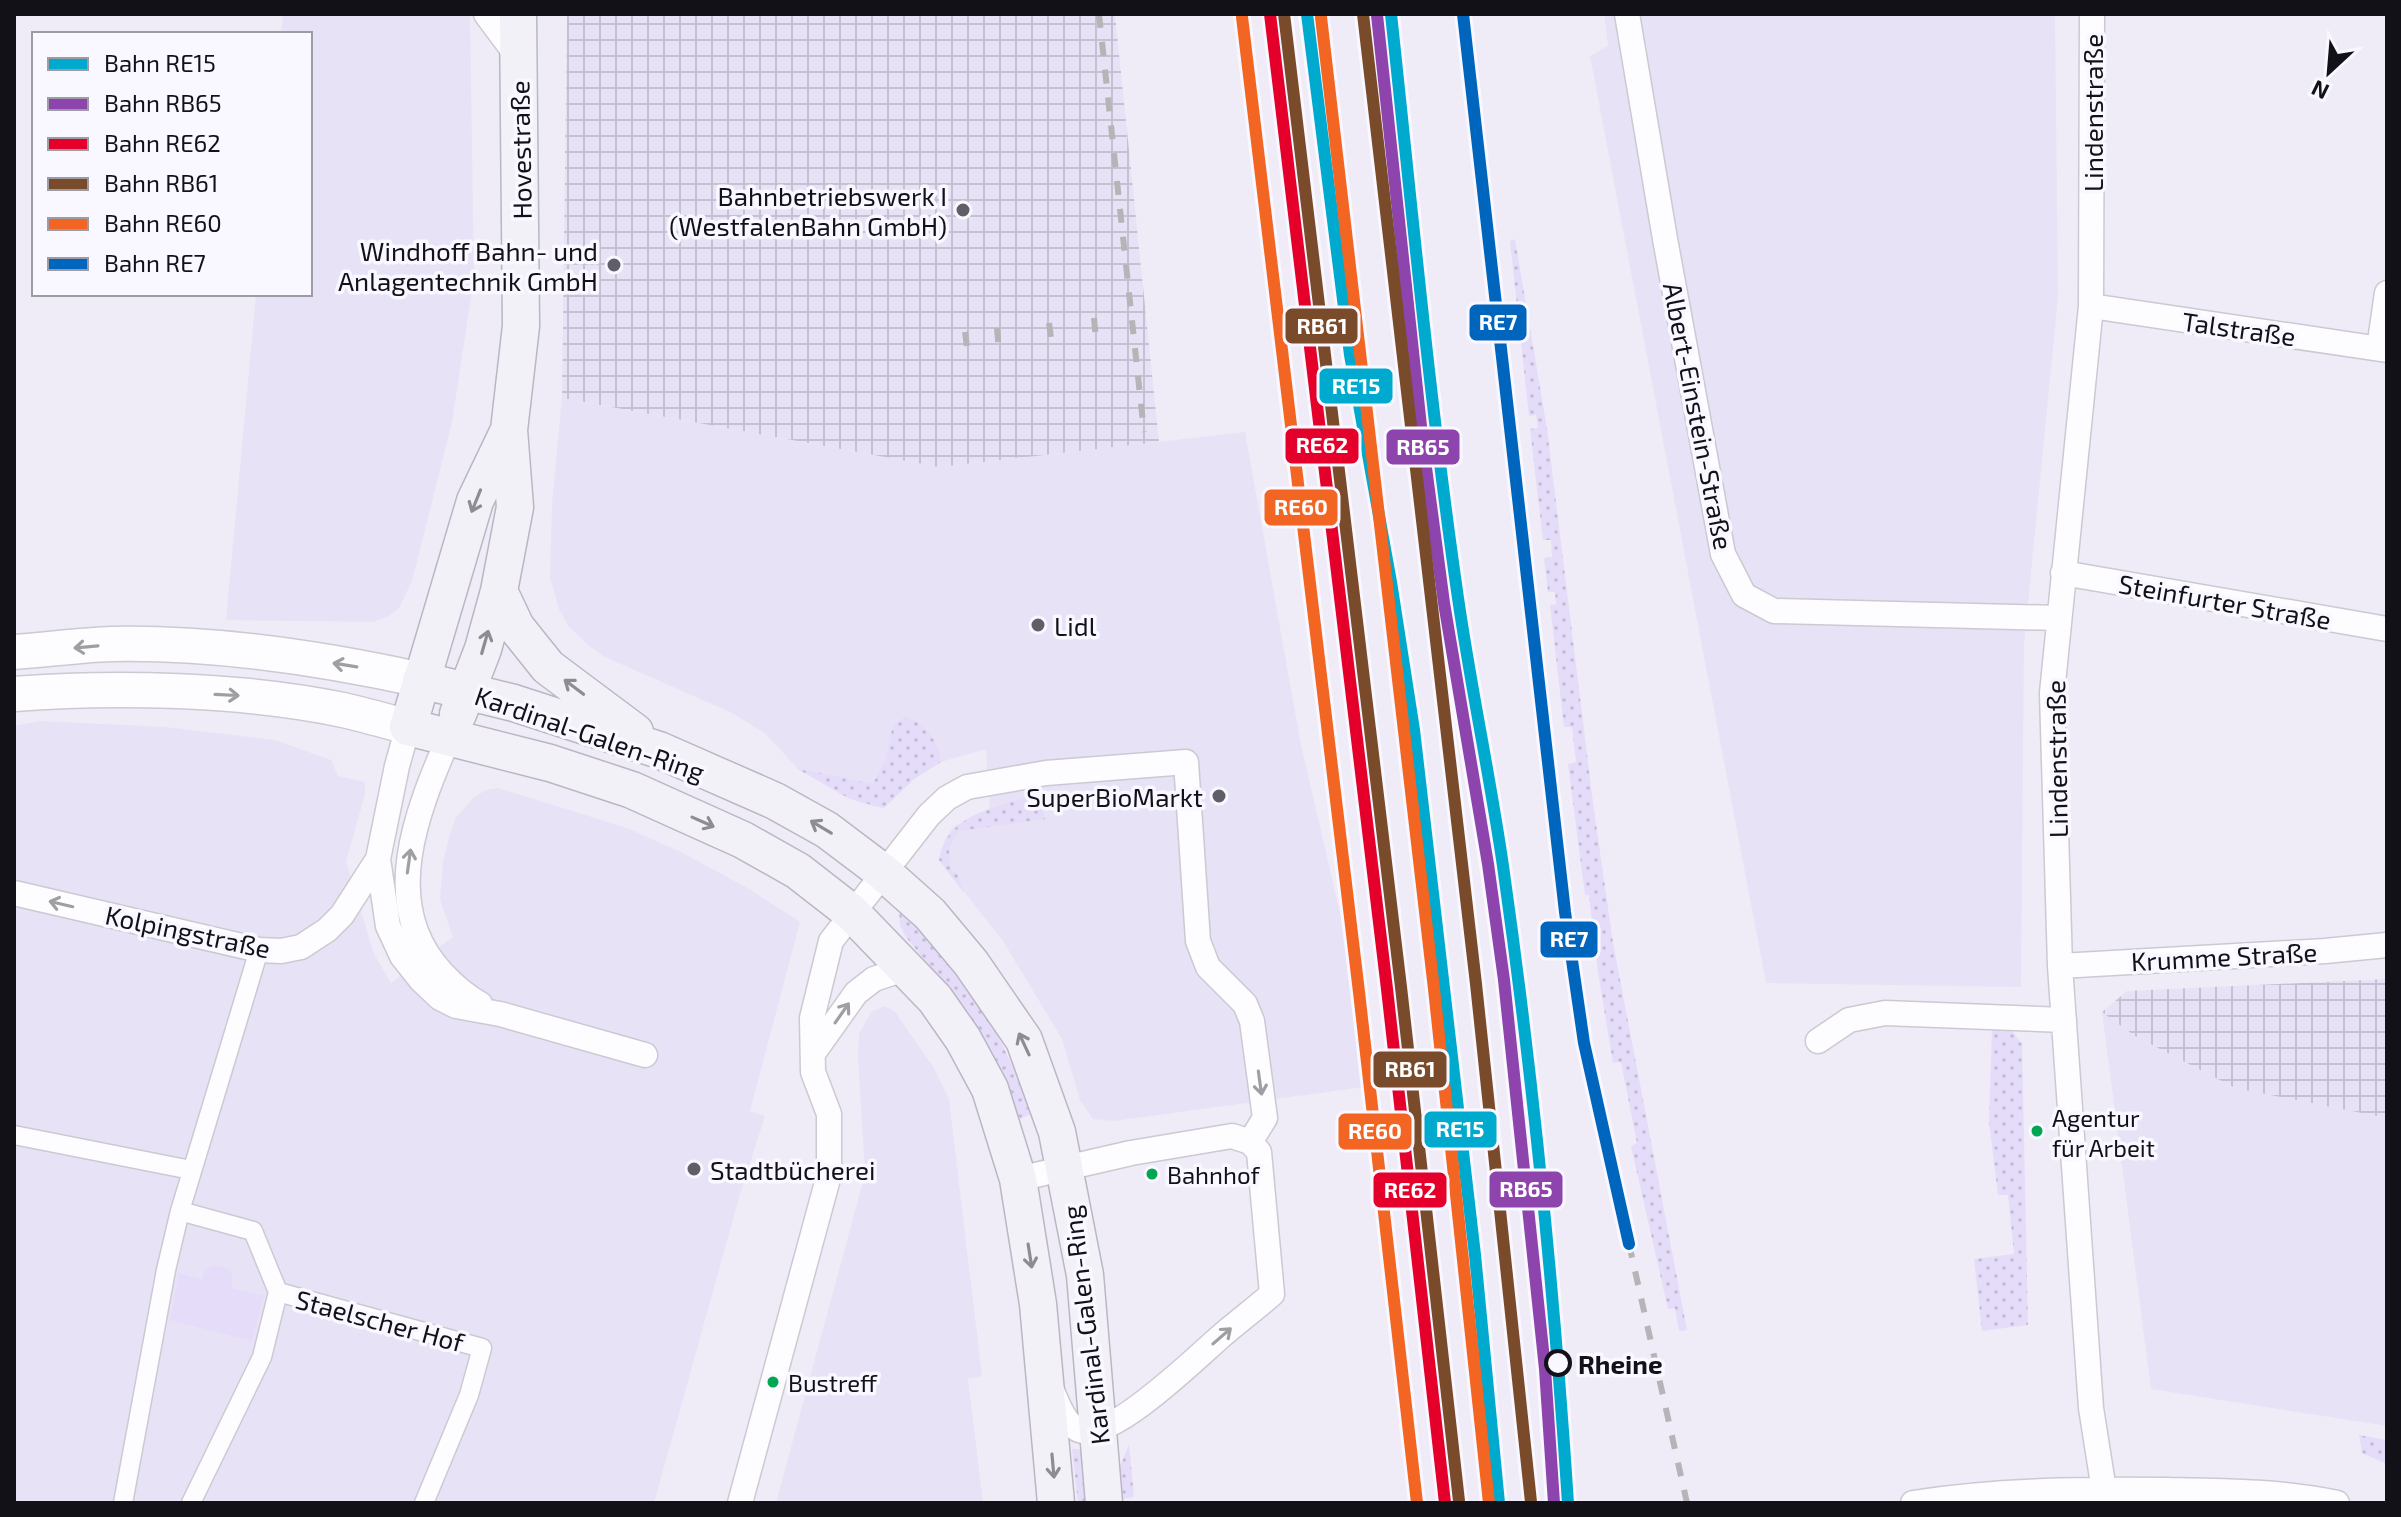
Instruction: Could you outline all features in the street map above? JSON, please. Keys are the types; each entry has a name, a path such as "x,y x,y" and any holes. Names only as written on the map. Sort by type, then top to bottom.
{"main road":[{"name":"Hovestraße","path":"449,737 483,649 499,591 515,507 509,430 521,326 518,14"},
{"name":"Hovestraße","path":"408,727 475,501 509,430"},
{"path":"499,591 516,627 548,667 659,750"},
{"name":"Kardinal-Galen-Ring","path":"14,652 111,644 204,646 342,664 467,691 659,750 746,788 814,823 884,873 930,914 971,963 1024,1040 1057,1132 1085,1275 1104,1503"},
{"name":"Kardinal-Galen-Ring","path":"14,694 83,690 149,691 239,696 327,708 550,763 632,790 743,840 798,871 852,913 935,999 963,1039 990,1089 1018,1179 1038,1304 1056,1503"}],"street":[{"path":"486,14 518,58"},
{"name":"Albert-Einstein-Straße","path":"1627,14 1667,254 1723,554 1744,595 1774,611 2059,618"},
{"name":"Lindenstraße","path":"2092,14 2091,306 2052,693 2060,966 2091,1408 2105,1496"},
{"path":"2383,349 2387,293"},
{"name":"Talstraße","path":"2091,306 2383,349"},
{"name":"Steinfurter Straße","path":"2063,573 2387,629"},
{"name":"Kolpingstraße","path":"14,893 259,950 281,951 301,947 327,930 342,915 378,859 408,727"},
{"path":"449,737 425,791 411,847 406,879 408,908 417,937 431,961 462,994 500,1014"},
{"path":"740,1503 829,1175 829,1114 813,1072 812,1018 825,964 835,933 929,815 947,798 967,787 1046,773 1186,762 1198,941 1208,967 1245,1004 1252,1021 1265,1118 1250,1142"},
{"path":"378,859 388,926 402,956 440,998 456,1006 500,1014 645,1055"},
{"name":"Krumme Straße","path":"2060,966 2387,945"},
{"path":"123,1503 166,1270 180,1211 259,950"},
{"path":"814,1052 856,993 874,979 907,968"},
{"path":"1818,1041 1849,1020 1885,1013 2064,1020"},
{"path":"14,1135 191,1170"},
{"path":"1018,1179 1131,1153 1232,1136 1250,1142 1259,1152 1272,1294 1164,1388 1099,1430 1083,1432 1064,1417 1044,1373"},
{"path":"180,1211 253,1231 278,1292 262,1357 191,1503"},
{"name":"Staelscher Hof","path":"278,1292 482,1348 469,1395 424,1503"},
{"path":"1913,1503 1961,1496 2260,1492 2337,1503"}],"shaded area":[{"path":"283,14 470,14 474,278 452,422 412,581 399,608 373,622 226,620 256,296 312,296 312,32 281,32"},
{"name":"Windhoff Bahn- und Anlagentechnik GmbH","path":"567,14 1115,14 1159,442 939,467 562,398"},
{"path":"1604,14 2055,14 2058,297 2024,645 2021,987 1766,983 1590,56 1608,46"},
{"path":"1515,239 1547,429 1613,943 1687,1330 1679,1331 1675,1308 1668,1309 1631,1146 1637,1143 1621,1062 1613,1063 1589,895 1585,895 1568,764 1576,762 1572,727 1564,727 1550,605 1556,604 1555,592 1548,592 1544,558 1552,557 1551,540 1543,540 1530,429 1538,428 1536,415 1529,416 1510,241"},
{"path":"562,398 939,467 1245,432 1301,745 1344,930 1365,1087 1114,1121 1093,1119 1080,1100 1062,1039 1003,941 939,860 945,840 954,826 990,809 986,749 941,762 914,779 884,808 871,806 844,796 798,769 765,733 732,713 603,656 587,644 569,627 559,609 550,578 552,503"},
{"path":"905,717 930,734 941,762 914,779 884,808 850,799 796,768 873,784 886,758 893,725"},
{"path":"40,721 165,727 275,740 331,760 338,776 365,782 365,794 346,862 374,954 391,983 453,937 440,900 443,861 451,830 456,817 474,797 498,788 627,828 681,852 749,889 800,922 750,1111 765,1116 654,1503 14,1503 14,726"},
{"path":"1032,796 1040,799 1045,819 959,831 949,848 950,869 957,873 964,893 939,860 943,845 951,833 974,815"},
{"path":"902,910 980,999 1035,1112 1020,1119 1001,1077 947,988 906,937 900,925 899,911"},
{"path":"2387,979 2387,1118 2235,1088 2135,1036 2102,1012 2127,991"},
{"path":"885,1006 895,1012 934,1068 949,1099 982,1376 968,1379 983,1503 776,1503 865,1174 859,1034 871,1012"},
{"path":"2102,1012 2135,1036 2235,1088 2387,1118 2387,1426 2151,1389"},
{"path":"1992,1030 2012,1031 2022,1044 2028,1325 1982,1331 1974,1259 2014,1254 2008,1195 1998,1195 1989,1122"},
{"path":"215,1265 228,1268 233,1277 231,1288 264,1296 252,1341 170,1320 179,1273 202,1280 205,1269"},
{"path":"2359,1435 2387,1440 2387,1464 2362,1453"},
{"path":"1129,1444 1134,1497 1122,1499 1120,1467"},
{"path":"1072,1449 1079,1449 1088,1460 1091,1503 1078,1503"}],"railway":[{"path":"1099,14 1144,432"},
{"path":"1094,318 1096,340"},
{"path":"1049,323 1052,345"},
{"path":"997,328 999,351"},
{"path":"965,332 968,354"},
{"path":"1629,1244 1687,1503"}],"rail line":[{"name":"RE62","path":"1270,14 1445,1503"},
{"name":"RB61","path":"1284,14 1401,987 1459,1501"},
{"name":"RE15","path":"1307,14 1350,355 1414,730 1475,1255 1499,1503"},
{"name":"RB61","path":"1363,14 1476,984 1531,1502"},
{"name":"RE15","path":"1391,14 1448,525 1503,866 1524,1025 1549,1263 1568,1503"},
{"name":"RE7","path":"1463,14 1565,912 1584,1043 1629,1244"},
{"name":"RB65","path":"1377,15 1423,445 1444,603 1488,864 1504,980 1545,1369 1554,1503"},
{"name":"RE60","path":"1242,17 1417,1503"},
{"name":"RE60","path":"1321,17 1434,989 1489,1503"}],"place":[{"name":"Bahnbetriebswerk I (WestfalenBahn GmbH)","path":"963,210"},
{"name":"Windhoff Bahn- und Anlagentechnik GmbH","path":"614,265"},
{"name":"Lidl","path":"1038,625"},
{"name":"SuperBioMarkt","path":"1219,796"},
{"name":"Agentur für Arbeit","path":"2037,1131"},
{"name":"Stadtbücherei","path":"694,1169"},
{"name":"Bahnhof","path":"1152,1174"},
{"name":"Rheine","path":"1558,1363"},
{"name":"Bustreff","path":"773,1382"}]}
